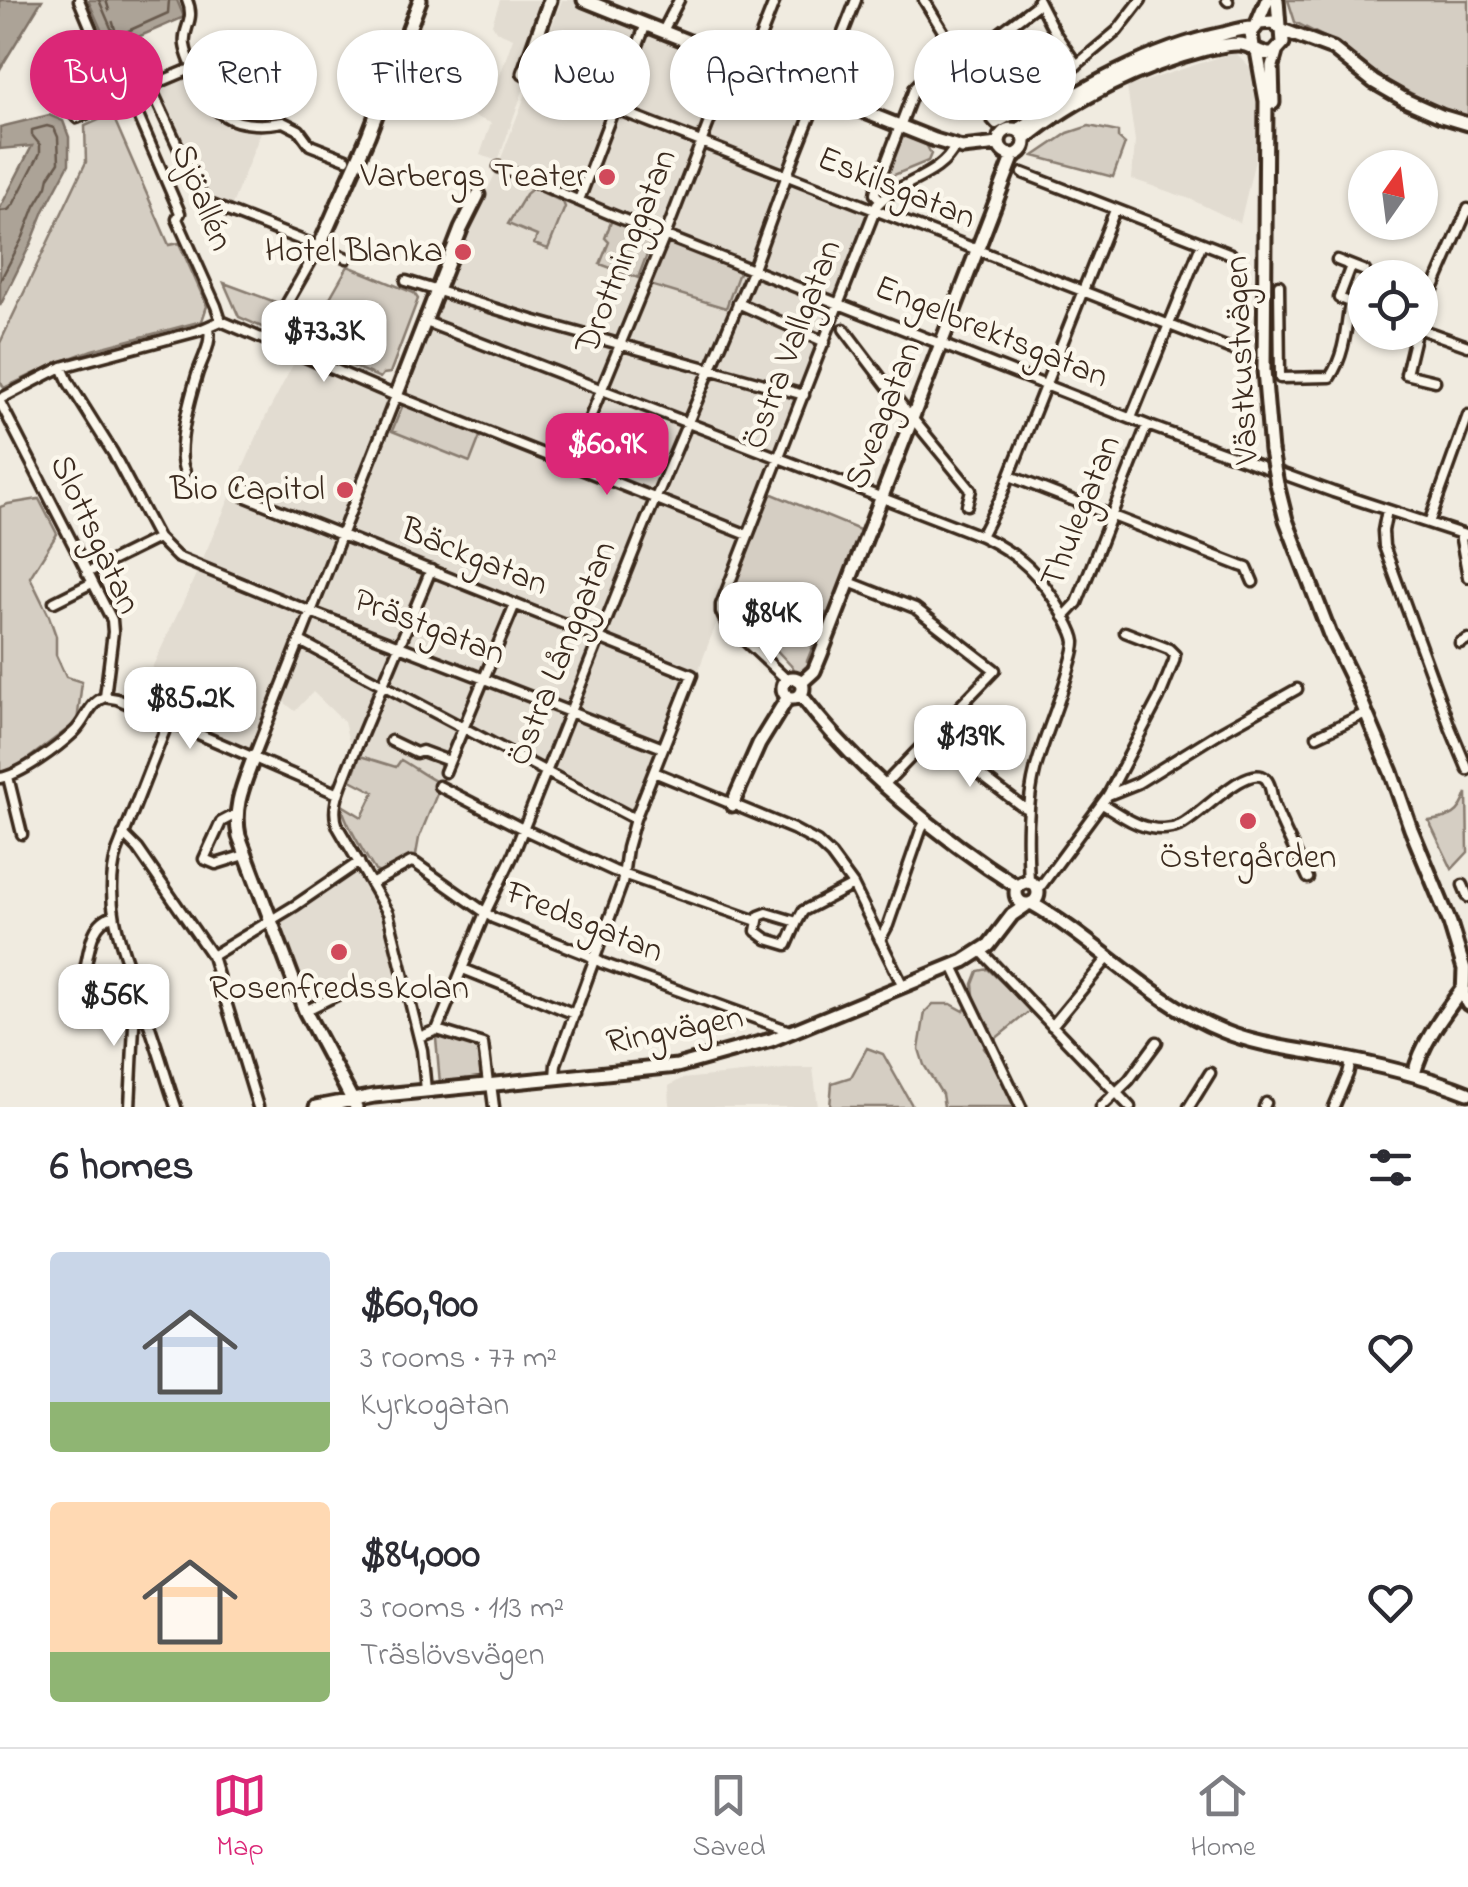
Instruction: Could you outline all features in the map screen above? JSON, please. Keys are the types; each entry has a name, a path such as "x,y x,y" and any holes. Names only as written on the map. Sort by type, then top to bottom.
{"street":[{"name":"Sjöallén","path":"79,0 93,30"},
{"path":"187,0 191,18 188,30"},
{"path":"266,340 318,247 368,136 420,0"},
{"path":"539,30 550,0"},
{"path":"584,0 670,34"},
{"path":"663,31 679,0"},
{"path":"763,30 775,0"},
{"name":"Östra Långgatan","path":"845,30 856,0"},
{"path":"924,0 942,30"},
{"path":"1002,30 1038,1 1077,65 1117,31 1141,0"},
{"path":"1255,49 1250,37 1267,0"},
{"path":"1276,0 1284,41 1277,51"},
{"path":"1021,134 1068,99 1160,53 1270,21 1293,36 1333,49 1374,82 1403,99 1468,124"},
{"path":"644,30 646,24"},
{"path":"1230,254 1115,210 1016,165 998,144 1000,135 1005,131 1021,134 1154,66 1218,46 1236,44 1266,54 1311,46 1352,65"},
{"name":"Västkustvägen","path":"1255,49 1266,101 1264,370 1277,484 1286,520 1378,761 1411,828 1450,924 1464,969 1463,995 1468,1005"},
{"name":"Västkustvägen","path":"1265,192 1273,118 1272,66 1277,51"},
{"path":"914,89 876,196 881,200 939,166 955,146"},
{"path":"163,114 207,203 346,258"},
{"name":"Sjöallén","path":"135,120 180,213 177,219 221,322"},
{"path":"240,120 268,125 284,122 299,130 310,144 346,159"},
{"path":"579,200 609,120"},
{"name":"Eskilsgatan","path":"645,120 1249,356"},
{"name":"Drottninggatan","path":"571,464 710,120"},
{"name":"Östra Långgatan","path":"437,1030 513,856 656,497 753,269 809,120"},
{"path":"884,120 955,146 998,144"},
{"name":"Sveagatan","path":"732,804 759,744 818,663 978,251 1023,149 1021,134"},
{"name":"Engelbrektsgatan","path":"500,167 1147,425 1464,535"},
{"path":"354,1103 305,1012 270,922 239,836 238,796 478,194"},
{"name":"Östra Vallgatan","path":"787,680 726,623 721,605 881,200"},
{"path":"1438,278 1468,208"},
{"path":"981,536 1010,476 1115,210"},
{"name":"Thulegatan","path":"1132,418 1202,243"},
{"path":"1337,260 1348,264"},
{"path":"1348,276 1339,298 1348,301"},
{"path":"406,280 532,320 804,394"},
{"path":"1279,285 1280,378 1330,377 1342,352 1348,314"},
{"path":"738,303 825,342"},
{"path":"0,400 62,367 221,322 396,396 748,535"},
{"path":"426,322 981,536 1008,551 1036,574 1064,617 1074,636 1074,646 1062,695 1037,765 1028,809 1028,894"},
{"path":"185,472 182,459 186,418 209,345 209,328"},
{"path":"844,329 971,490 967,505"},
{"path":"1438,337 1468,346"},
{"path":"1413,350 1406,374 1435,381"},
{"path":"62,367 68,384 114,453 158,538 86,572"},
{"name":"Slottsgatan","path":"0,400 113,624 105,697"},
{"path":"1429,524 1468,415"},
{"name":"Thulegatan","path":"1064,617 1077,603 1147,425"},
{"path":"1010,476 1247,568 1253,582"},
{"name":"Bäckgatan","path":"247,488 244,496 692,675 663,748"},
{"path":"1387,510 1382,531 1384,546 1468,770"},
{"path":"1464,535 1468,577"},
{"name":"Prästgatan","path":"158,538 178,557 208,570 663,748"},
{"path":"426,1090 418,1037 388,913 334,815 338,794 431,570"},
{"path":"849,582 915,608 995,670 885,784"},
{"path":"54,602 92,583"},
{"path":"444,772 515,604"},
{"name":"Ringvägen","path":"316,1107 426,1090 677,1066 790,1032 981,951 1102,804 1160,698 1175,654 1125,632"},
{"path":"300,642 635,819"},
{"path":"787,680 783,688 797,692 839,740 926,820 1165,1000 1218,1029 1262,1044 1414,1074 1468,1093"},
{"path":"1108,794 1138,783 1296,689"},
{"path":"22,834 4,778 73,733 91,706 105,697 338,794"},
{"path":"1316,736 1363,714"},
{"path":"168,722 123,834 112,873 113,916 176,1107"},
{"path":"932,736 1028,809"},
{"path":"391,741 416,753 422,751 449,761"},
{"path":"556,1078 556,1064 624,874 635,819 663,748"},
{"path":"654,772 816,842 853,884 903,986"},
{"path":"1102,804 1152,829 1172,828 1204,811 1240,780 1264,776 1308,878"},
{"path":"439,786 624,874 756,921"},
{"path":"236,814 221,822 204,859 216,864 246,854"},
{"path":"880,940 926,820"},
{"path":"123,834 138,848 212,956 258,1107"},
{"path":"212,956 358,862"},
{"name":"Fredsgatan","path":"371,884 415,862 486,913 790,1032"},
{"path":"797,922 767,913 760,916 755,927 759,935 787,945 803,910 853,884"},
{"path":"1463,885 1468,897"},
{"path":"84,974 96,928 104,918 113,916"},
{"name":"Västkustvägen","path":"1450,924 1468,954"},
{"path":"981,951 1130,1107"},
{"path":"1052,1026 1108,958"},
{"path":"953,966 1021,1107"},
{"path":"462,969 575,1014"},
{"path":"1414,1074 1422,1048 1466,983"},
{"path":"305,1012 343,992 406,986"},
{"path":"130,1107 134,1025 140,997"},
{"path":"1436,1029 1468,1005"},
{"path":"418,1037 437,1030 483,1044 494,1107"},
{"path":"1102,1107 1157,1042"},
{"path":"1334,1107 1351,1060"},
{"path":"1189,1107 1210,1073"},
{"path":"372,1107 393,1094"}],"shaded area":[{"path":"500,0 547,0 537,30 518,30 518,105 498,161 480,155 491,123 483,120 498,120 498,81 513,38 498,32 492,24"},
{"path":"562,0 588,0 670,32 670,120 814,120 793,174 885,205 877,216 641,823 465,732 441,784 419,773 360,756 349,742 344,722 313,692 295,711 279,698 253,764 131,712 266,416 296,359 389,395 495,174 518,114 518,120 650,120 650,30 550,30"},
{"path":"1288,0 1468,0 1468,118 1390,82 1342,46 1295,22"},
{"path":"1235,52 1258,75 1257,151 1240,223 1190,199 1132,179 1135,141 1127,87"},
{"path":"183,75 183,120 243,120 263,127 232,205 203,189 163,106 163,83"},
{"path":"98,120 115,120 169,245 179,243 207,306 202,321 92,350 4,388 0,381 0,343 86,162 85,126"},
{"path":"1089,126 1118,132 1118,138 1125,144 1113,177 1034,156 1068,133"},
{"path":"900,134 926,144 931,154 928,161 882,180"},
{"path":"533,188 563,202 565,207 548,249 534,244 537,236 508,224"},
{"path":"615,221 653,238 638,278 600,264 609,242 605,238"},
{"path":"669,240 741,267 726,308 650,285"},
{"path":"348,266 414,293 418,299 390,373 380,378 303,345"},
{"path":"224,283 278,303 264,328 239,317"},
{"path":"404,402 481,434 470,462 392,431"},
{"path":"770,493 862,531 832,614 826,613 807,661 810,663 800,672 728,598"},
{"path":"39,499 57,534 30,577 49,616 56,636 56,655 66,677 82,682 77,722 13,770 0,772 0,507"},
{"path":"360,756 396,767 401,760 441,784 416,855 380,873 356,838 342,805 362,817 374,792 351,780"},
{"path":"1467,793 1468,852 1452,869 1429,821 1454,814"},
{"name":"Rosenfredsskolan","path":"357,870 380,907 397,982 344,987 308,1004 276,923"},
{"path":"988,969 1031,1010 984,1048 1018,1107 944,1107 942,1094 919,1049 925,1012 933,1004 951,1004 964,1011 974,995 978,971"},
{"path":"436,1038 480,1047 483,1078 440,1083"},
{"path":"867,1048 883,1054 913,1107 830,1107 832,1083 851,1077"},
{"path":"813,1068 818,1107 670,1107 669,1086 681,1079"}],"water":[{"path":"0,0 42,0 0,69"},
{"path":"88,0 177,0 184,17 154,30 101,30"},
{"path":"30,120 63,121 69,137 69,164 0,306 0,208 32,146 0,149 0,127"}],"ferry route":[{"path":"106,0 115,30"}],"place":[{"name":"Varbergs Teater","path":"607,177"},
{"name":"Hotel Blanka","path":"463,252"},
{"name":"Bio Capitol","path":"345,490"},
{"name":"Östergården","path":"1248,821"},
{"name":"Rosenfredsskolan","path":"339,952"}]}
